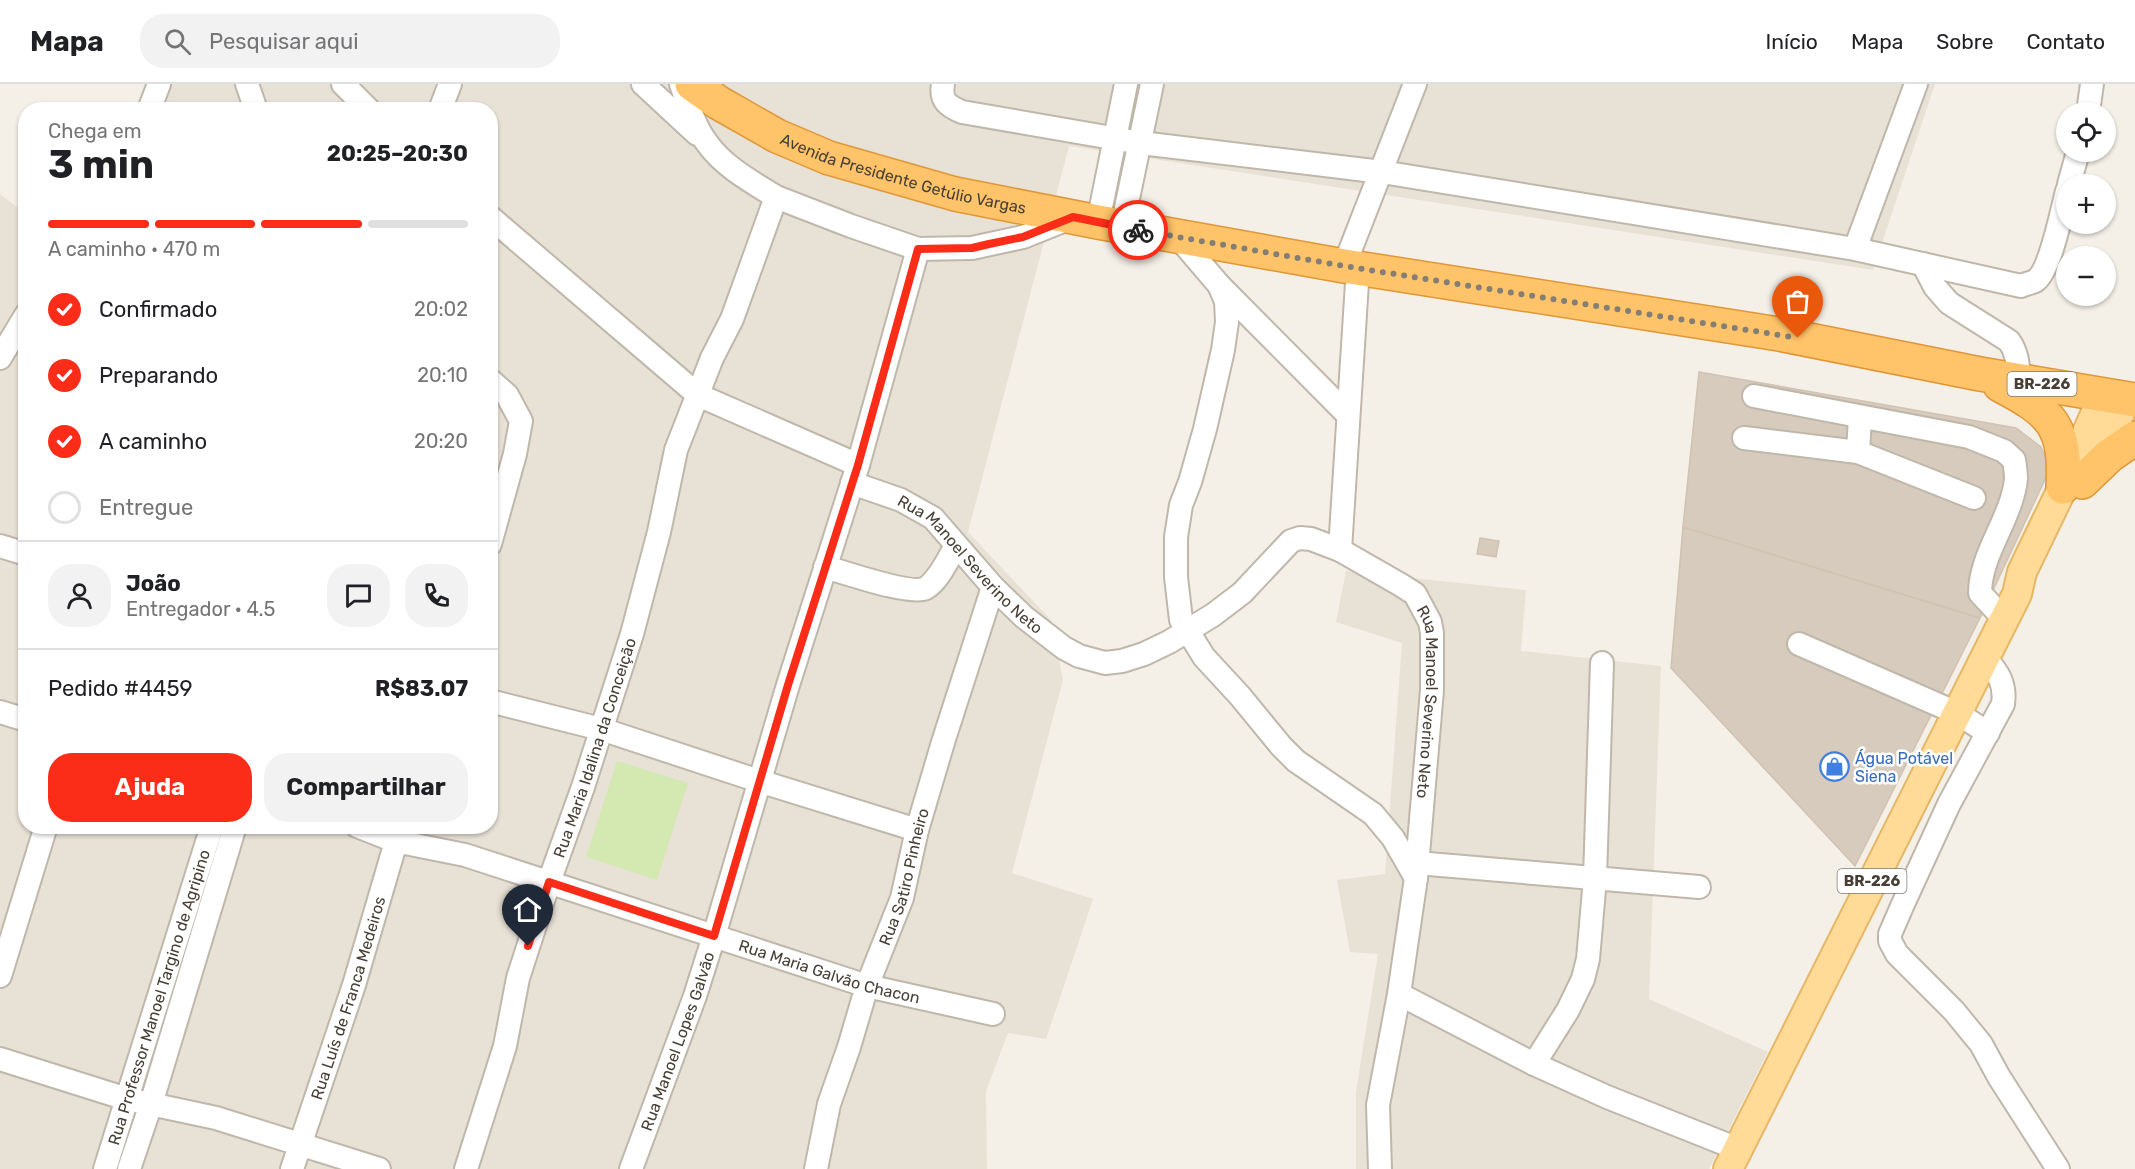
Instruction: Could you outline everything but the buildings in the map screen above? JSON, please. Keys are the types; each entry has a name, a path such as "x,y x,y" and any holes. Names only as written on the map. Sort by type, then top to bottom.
{"highway":[{"name":"Avenida Presidente Getúlio Vargas","path":"692,84 719,103 777,136 829,158 955,194 1178,237 1351,267 1779,334 1980,374"},
{"name":"BR-226","path":"1980,374 2122,398"},
{"path":"1980,374 2026,399 2048,416 2062,444 2072,484 2135,438"}],"main road":[{"name":"BR-226","path":"1733,1159 2017,594 2022,572 2122,398"}],"street":[{"path":"152,102 159,84"},
{"path":"247,84 253,102"},
{"path":"343,84 361,102"},
{"path":"443,102 450,84"},
{"path":"643,84 725,162 776,197 918,249 972,248 1098,222"},
{"path":"681,84 692,117 707,144"},
{"path":"943,84 944,101 950,107 962,112 1141,143 1382,172 1855,249 2021,285 2036,281 2049,256 2056,231"},
{"path":"1098,222 1126,84"},
{"path":"1098,222 1141,143 1152,84"},
{"path":"1340,550 1348,416 1351,267 1382,172 1415,84"},
{"path":"1855,249 1916,84"},
{"path":"2089,102 2092,84"},
{"name":"Rua Maria Idalina da Conceição","path":"466,1169 505,1046 518,978 632,634 660,532 676,450 712,358 732,319 776,197"},
{"name":"Rua Manoel Severino Neto","path":"498,224 698,395 855,474 878,491 918,508 937,522 993,586 1024,616 1064,648 1095,661 1122,662 1152,650 1187,631 1242,593 1291,541 1300,538 1311,539 1340,550 1415,594 1430,622 1432,633 1432,690 1417,870 1399,994 1378,1105 1380,1169"},
{"path":"1178,237 1219,285 1348,416"},
{"name":"Rua Manoel Lopes Galvão","path":"631,1169 695,996 740,854 759,781 855,474 918,249"},
{"path":"1923,264 1935,287 1949,303 2009,341 2018,363 2019,380"},
{"path":"1219,285 1226,301 1227,322 1223,350 1205,429 1181,505 1176,537 1176,578 1181,620 1204,657 1281,746 1296,761 1373,814 1417,870 1595,878 1699,886"},
{"path":"0,358 18,328"},
{"path":"498,387 507,395 521,421 515,454 498,515"},
{"path":"1754,396 1969,437 2004,451 2014,460 2016,479 2005,517 1980,576 1980,593 2004,619"},
{"path":"1858,452 1860,417"},
{"path":"1744,438 1858,452 1974,498"},
{"path":"0,546 18,552"},
{"path":"825,567 918,590 926,587 932,581 956,546"},
{"name":"Rua Satiro Pinheiro","path":"817,1168 829,1104 867,986 902,898 917,830 993,586"},
{"path":"1799,644 1957,713 1988,733"},
{"path":"1985,658 1998,674 2004,689 2003,704 1924,856 1890,934 1890,941 1898,954 1954,1011 1981,1044 1999,1077 2058,1169"},
{"path":"1534,1064 1568,1011 1583,979 1588,959 1595,878 1602,663"},
{"path":"498,703 601,729 917,830"},
{"path":"0,712 18,718"},
{"path":"0,976 44,834"},
{"name":"Rua Professor Manoel Targino de Agripino","path":"105,1169 210,834"},
{"name":"Rua Professor Manoel Targino de Agripino","path":"129,1169 234,834"},
{"name":"Rua Maria Galvão Chacon","path":"398,834 867,986 993,1014"},
{"name":"Rua Luís de Franca Medeiros","path":"292,1169 354,985 398,834"},
{"path":"1399,994 1534,1064 1733,1159"},
{"path":"0,1059 127,1098 216,1118 380,1169"}],"shaded area":[{"path":"146,84 1935,84 1873,270 1069,146 968,532 1051,620 1063,680 1012,873 1093,899 1046,1039 1008,1033 986,1091 987,1169 0,1169 0,194 18,208 18,834 498,834 498,102 139,102"},
{"path":"1346,571 1526,590 1521,651 1661,666 1649,999 1768,1052 1709,1169 1356,1169 1356,1092 1378,954 1350,952 1337,880 1385,874 1402,643 1336,622"}],"green space":[{"path":"617,761 688,783 657,880 586,857"}],"way so far":[{"path":"1138,230 1344,266 1798,338"}],"place":[{"name":"Água Potável Siena","path":"1834,767"}],"route":[{"path":"528,946 549,882 714,936 788,685 858,465 918,249 972,248 1023,237 1073,217 1138,230"}]}
